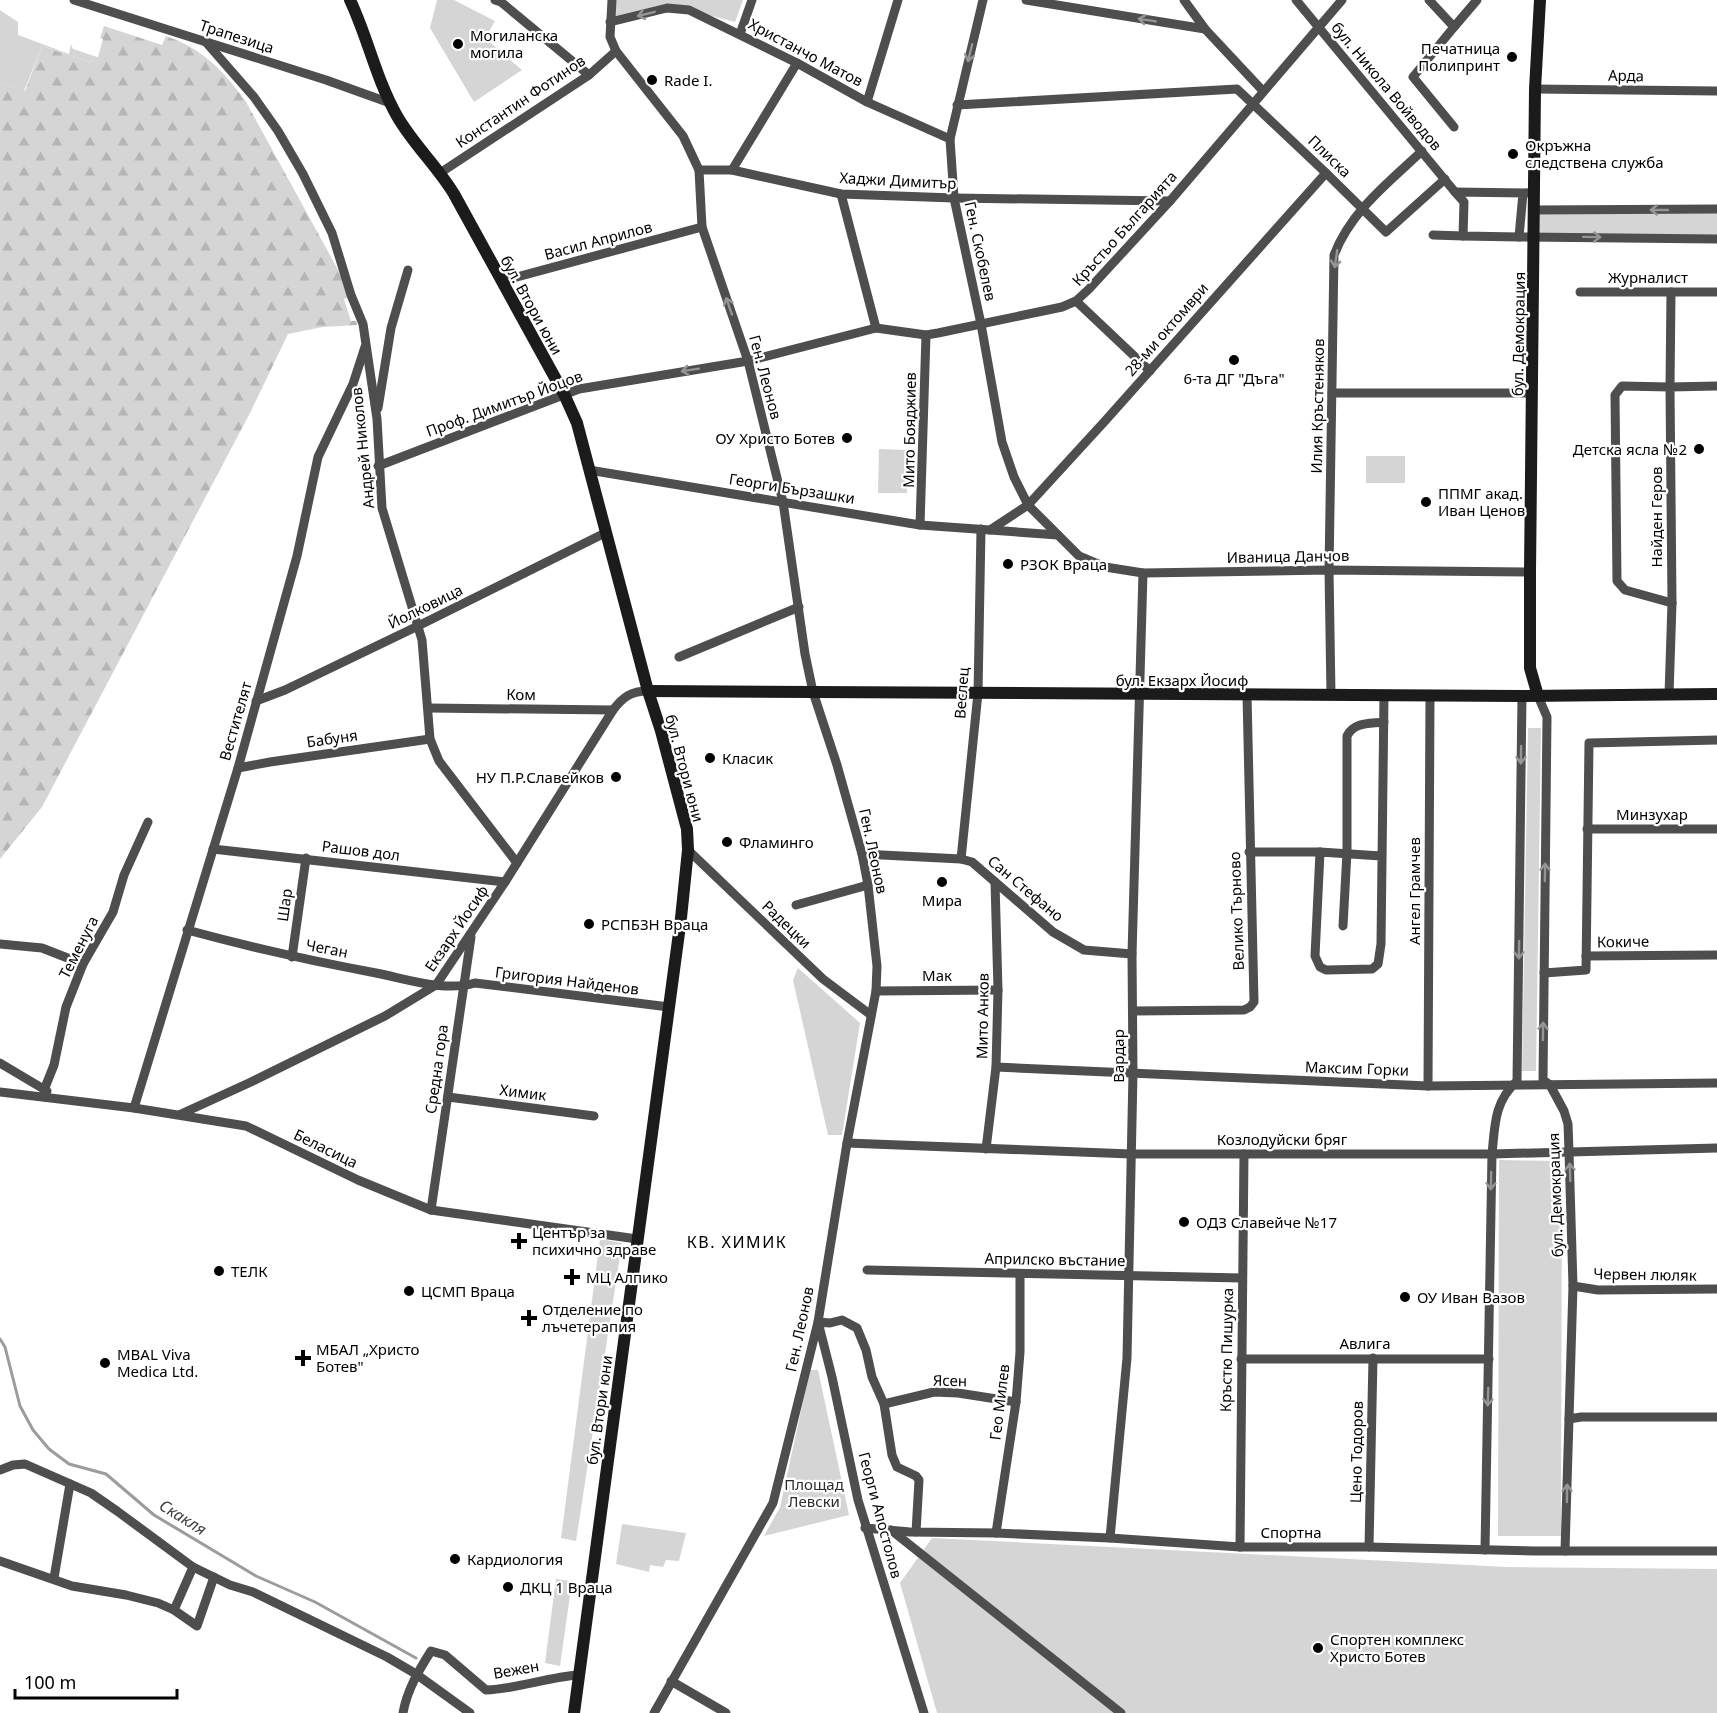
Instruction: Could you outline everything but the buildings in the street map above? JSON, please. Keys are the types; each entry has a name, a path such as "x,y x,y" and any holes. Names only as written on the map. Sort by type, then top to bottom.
{"street":[{"name":"Трапезица","path":"74,0 344,85 390,103"},
{"name":"бул. Втори юни","path":"350,0 390,103 409,136 440,173 454,194 564,394 577,423 648,692 661,731 687,829 688,850 669,1007 574,1713"},
{"name":"Ген. Леонов","path":"612,0 610,37 616,51 683,136 699,170 702,228 748,361 783,502 805,654 813,692 837,765 862,854 868,885 877,966 876,991 847,1143 818,1322 773,1503 654,1713"},
{"path":"740,34 752,0"},
{"path":"867,102 898,0"},
{"name":"Ген. Скобелев","path":"983,0 950,138 954,198 981,324 1002,442 1014,477 1028,505 1058,535"},
{"path":"1026,0 1204,29"},
{"path":"1184,0 1204,29 1263,91"},
{"name":"бул. Никола Войводов","path":"1296,0 1464,202 1463,236"},
{"name":"Кръстьо Българията","path":"748,361 876,328 926,335 1062,307 1076,302 1170,201 1342,0"},
{"path":"1428,0 1454,27"},
{"path":"1454,128 1413,77 1477,0"},
{"name":"бул. Демокрация","path":"1540,0 1529,193 1534,210 1530,668 1547,722 1543,1080 1550,1085 1566,1118 1569,1152 1573,1286 1565,1551"},
{"path":"499,1 589,75"},
{"name":"Христанчо Матов","path":"610,22 667,8 689,10 797,63 867,102 950,138"},
{"name":"Андрей Николов","path":"205,41 254,97 278,131 303,174 332,233 351,295 363,324 376,419 382,508 422,640 430,739 439,761 517,863"},
{"name":"Константин Фотинов","path":"440,173 589,75 616,51"},
{"path":"732,170 797,63"},
{"path":"957,105 1251,88 1263,91"},
{"path":"1237,89 1252,104"},
{"name":"Арда","path":"1536,89 1717,91"},
{"name":"Плиска","path":"1252,104 1386,232 1445,179"},
{"name":"Илия Кръстеняков","path":"1330,695 1329,570 1334,255 1346,229 1362,207 1422,151"},
{"name":"Хаджи Димитър","path":"699,170 732,170 841,194 1170,201"},
{"name":"28-ми октомври","path":"986,530 1028,505 1326,173"},
{"path":"1455,192 1529,193 1518,237"},
{"path":"841,194 876,328"},
{"path":"1534,210 1717,209"},
{"name":"Васил Априлов","path":"502,281 702,228"},
{"path":"1433,235 1717,239"},
{"path":"376,419 391,328 408,270"},
{"name":"Журналист","path":"1580,292 1717,292"},
{"name":"Найден Геров","path":"1669,695 1672,603 1671,292"},
{"path":"1076,302 1150,371"},
{"name":"Мито Бояджиев","path":"921,525 926,335"},
{"name":"Вестителят","path":"134,1108 238,768 297,556 318,457 353,384 365,345"},
{"name":"Проф. Димитър Йоцов","path":"378,466 564,394 594,386 748,361"},
{"path":"1672,603 1625,590 1617,581 1615,395 1622,386 1717,386"},
{"path":"1332,393 1532,393"},
{"name":"Георги Бързашки","path":"589,470 921,525 1058,535"},
{"name":"Веслец","path":"961,859 978,693 986,530"},
{"name":"Йолковица","path":"256,701 285,690 418,626 605,533"},
{"name":"Иваница Данчов","path":"1058,535 1079,556 1105,567 1143,573 1329,570 1530,572"},
{"name":"Вардар","path":"1110,1538 1127,1359 1133,1073 1132,954 1143,573"},
{"path":"679,657 799,607"},
{"name":"бул. Демокрация","path":"1485,1550 1492,1154 1501,1100 1517,1081 1522,696 1530,668"},
{"name":"Екзарх Йосиф","path":"178,1115 251,1083 385,1016 436,985 505,882 613,710 626,696 635,691 648,692"},
{"name":"бул. Екзарх Йосиф","path":"648,692 1430,696 1717,694"},
{"name":"Велико Търново","path":"1133,1011 1245,1010 1254,1002 1246,695"},
{"path":"1320,852 1315,956 1320,967 1326,970 1372,969 1378,964 1381,944 1384,695"},
{"name":"Ангел Грамчев","path":"1428,1086 1430,696"},
{"name":"Ком","path":"429,708 613,710"},
{"path":"1344,926 1347,852 1347,736 1356,726 1384,722"},
{"name":"Бабуня","path":"238,768 430,739"},
{"path":"1586,956 1589,743 1717,740"},
{"name":"Теменуга","path":"44,1089 54,1065 66,1007 83,964 113,912 124,875 148,822"},
{"name":"Минзухар","path":"1587,829 1717,829"},
{"name":"Рашов дол","path":"213,849 505,882"},
{"name":"Радецки","path":"688,850 823,979 870,1015"},
{"path":"1249,852 1347,852 1381,855"},
{"name":"Сан Стефано","path":"862,854 961,859 972,862 1053,932 1084,950 1132,954"},
{"name":"Шар","path":"292,957 306,858"},
{"name":"Мито Анков","path":"986,1149 996,1067 998,990 995,882"},
{"path":"796,905 868,885"},
{"name":"Чеган","path":"188,930 292,957 436,985 463,986"},
{"name":"Средна гора","path":"431,1210 471,932"},
{"path":"0,944 42,948 83,964"},
{"name":"Кокиче","path":"1544,972 1586,970 1586,956 1717,955"},
{"name":"Григория Найденов","path":"463,986 475,983 669,1007"},
{"name":"Мак","path":"876,991 998,990"},
{"path":"0,1063 62,1100"},
{"name":"Максим Горки","path":"996,1067 1428,1086 1717,1083"},
{"name":"Беласица","path":"0,1092 134,1108 246,1126 358,1180 431,1210 637,1239"},
{"name":"Химик","path":"448,1097 594,1116"},
{"name":"Козлодуйски бряг","path":"847,1143 1131,1154 1492,1154 1717,1148"},
{"name":"Кръстю Пишурка","path":"1240,1547 1244,1154"},
{"name":"Априлско въстание","path":"867,1270 1242,1278"},
{"name":"Гео Милев","path":"996,1533 1017,1402 1020,1352 1020,1274"},
{"name":"Червен люляк","path":"1573,1286 1598,1290 1717,1290"},
{"path":"818,1322 830,1323 842,1320 857,1328 866,1350 872,1377 884,1404 892,1455 897,1467 916,1476 919,1480 916,1532"},
{"name":"Георги Апостолов","path":"818,1322 858,1500 924,1713"},
{"name":"Цено Тодоров","path":"1368,1547 1373,1358"},
{"name":"Авлига","path":"1241,1359 1489,1359"},
{"name":"Ясен","path":"884,1404 934,1392 958,1393 1017,1402"},
{"path":"1569,1419 1581,1417 1717,1417"},
{"path":"0,1470 25,1464 91,1493 193,1567 230,1585 253,1592 387,1657 416,1674 470,1713"},
{"path":"54,1578 70,1484"},
{"name":"Спортна","path":"866,1528 916,1532 1110,1538 1240,1547 1717,1551"},
{"path":"891,1530 1121,1713"},
{"path":"0,1561 72,1586 141,1598 174,1610 198,1626 214,1576"},
{"path":"174,1610 193,1567"},
{"name":"Вежен","path":"403,1713 416,1674 431,1651 445,1655 486,1689 511,1688 558,1676 579,1675"},
{"path":"671,1681 726,1713"}],"green space":[{"path":"437,0 454,0 495,21 485,38 522,70 474,102 430,28"},
{"path":"614,0 743,0 735,22 665,4 616,16 611,7"},
{"path":"0,10 18,22 18,35 69,54 71,44 73,49 94,56 91,63 42,46 24,91 0,83"},
{"path":"104,26 162,45 166,36 179,41 202,54 230,81 246,102 348,288 351,297 344,299 351,321 356,321 357,325 323,327 288,334 251,411 42,807 0,859 0,83 25,91 42,46 91,63 94,56 98,57"},
{"path":"1717,209 1717,236 1534,236 1534,210"},
{"path":"879,449 907,450 907,493 878,493"},
{"path":"1366,456 1405,456 1405,483 1366,483"},
{"path":"1528,728 1541,728 1536,1071 1522,1071"},
{"path":"798,968 860,1023 842,1135 828,1135 793,980"},
{"path":"1499,1160 1562,1161 1561,1536 1498,1536"},
{"path":"600,1239 622,1243 576,1541 561,1538"},
{"name":"Площад Левски","path":"810,1370 818,1370 849,1515 764,1536 780,1507"},
{"path":"622,1524 686,1533 679,1561 666,1560 663,1567 650,1565 649,1572 616,1564"},
{"name":"Спортен комплекс Христо Ботев","path":"932,1538 1507,1567 1717,1569 1717,1713 937,1713 900,1583"},
{"path":"556,1579 572,1581 560,1666 545,1663"}],"waterway":[{"name":"Скакля","path":"0,1339 5,1347 20,1406 33,1430 49,1449 69,1464 106,1474 154,1515 256,1576 315,1602 416,1658"}],"place":[{"name":"Могиланска могила","path":"458,44"},
{"name":"Печатница Полипринт","path":"1512,57"},
{"name":"Rade I.","path":"652,80"},
{"name":"Окръжна следствена служба","path":"1513,154"},
{"name":"6-та ДГ \"Дъга\"","path":"1234,360"},
{"name":"ОУ Христо Ботев","path":"847,438"},
{"name":"Детска ясла №2","path":"1699,449"},
{"name":"ППМГ акад. Иван Ценов","path":"1426,502"},
{"name":"РЗОК Враца","path":"1008,564"},
{"name":"Класик","path":"710,758"},
{"name":"НУ П.Р.Славейков","path":"616,777"},
{"name":"Фламинго","path":"727,842"},
{"name":"Мира","path":"942,882"},
{"name":"РСПБЗН Враца","path":"589,924"},
{"name":"ОДЗ Славейче №17","path":"1184,1222"},
{"name":"Център за психично здраве","path":"519,1241"},
{"name":"ТЕЛК","path":"219,1271"},
{"name":"МЦ Алпико","path":"572,1277"},
{"name":"ЦСМП Враца","path":"409,1291"},
{"name":"ОУ Иван Вазов","path":"1405,1297"},
{"name":"Отделение по лъчетерапия","path":"529,1318"},
{"name":"МБАЛ „Христо Ботев\"","path":"303,1358"},
{"name":"MBAL Viva Medica Ltd.","path":"105,1363"},
{"name":"Кардиология","path":"455,1559"},
{"name":"ДКЦ 1 Враца","path":"508,1587"},
{"name":"Спортен комплекс Христо Ботев","path":"1318,1648"}],"district":[{"name":"КВ. ХИМИК","path":"737,1242"}]}
